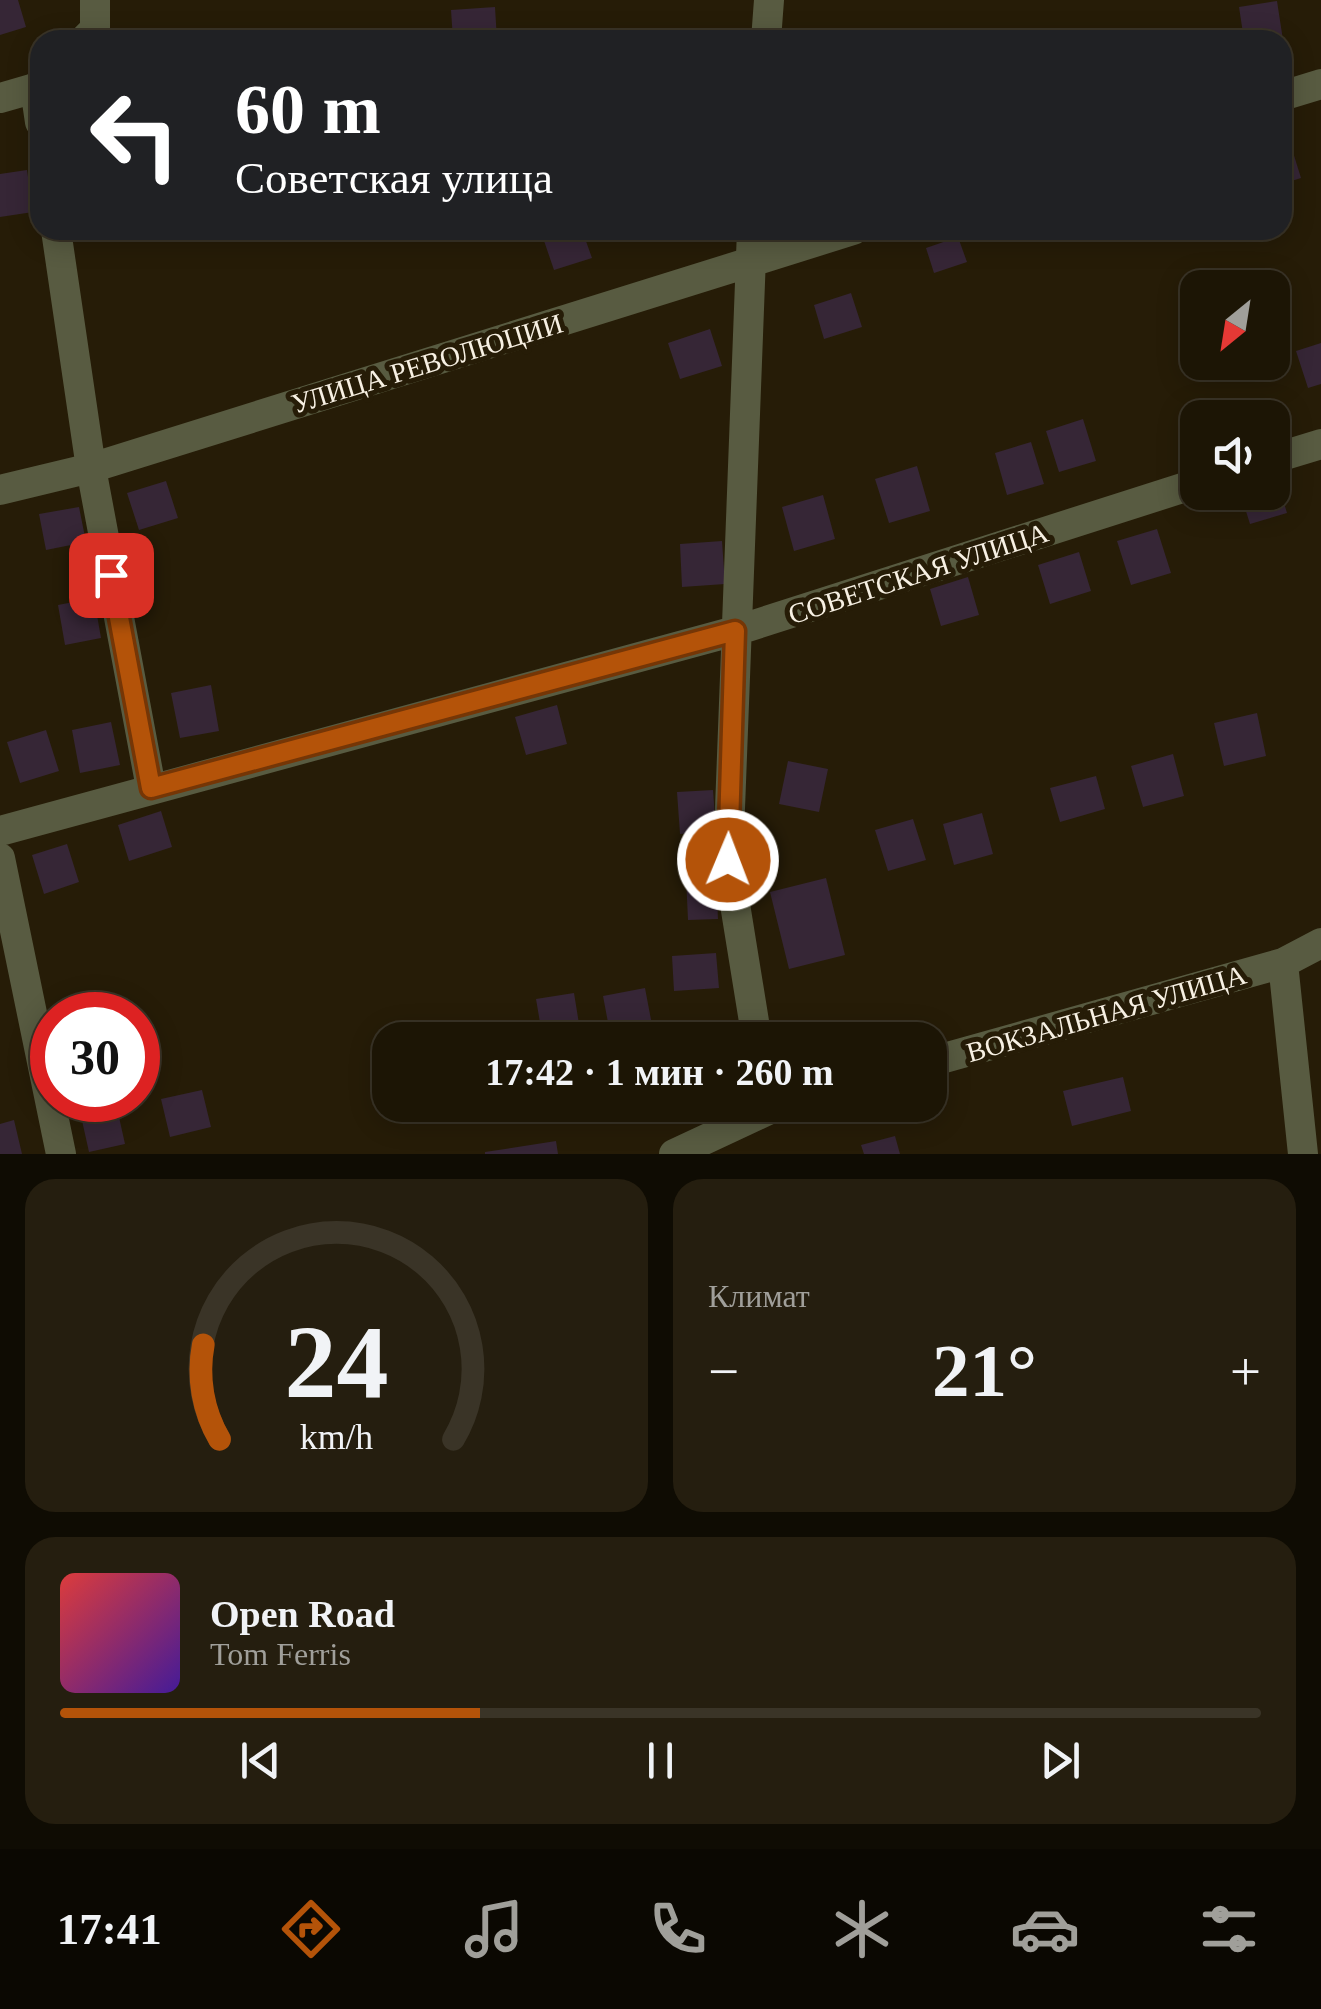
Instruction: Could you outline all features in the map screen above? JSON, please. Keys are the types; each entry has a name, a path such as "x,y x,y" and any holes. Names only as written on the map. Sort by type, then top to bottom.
{"street":[{"path":"94,30 95,0"},
{"path":"767,30 770,0"},
{"path":"1292,93 1321,84"},
{"path":"0,98 30,89"},
{"path":"57,240 91,468 151,788"},
{"path":"751,240 728,860 754,1022"},
{"name":"УЛИЦА РЕВОЛЮЦИИ","path":"0,490 91,468 820,240"},
{"path":"1290,453 1321,444"},
{"name":"СОВЕТСКАЯ УЛИЦА","path":"0,831 735,631 1180,489"},
{"path":"0,858 61,1154"},
{"name":"ВОКЗАЛЬНАЯ УЛИЦА","path":"947,1057 1282,963 1321,944"},
{"path":"1282,963 1303,1154"},
{"path":"674,1154 739,1122"}],"building":[{"path":"0,0 18,0 26,27 0,35"},
{"path":"1277,1 1281,30 1242,30 1239,7"},
{"path":"495,7 496,30 452,30 451,10"},
{"path":"1292,149 1301,178 1292,181"},
{"path":"27,170 30,212 0,217 0,174"},
{"path":"544,240 586,240 592,258 554,270"},
{"path":"959,240 967,262 934,273 926,248"},
{"path":"851,293 862,327 824,339 814,305"},
{"path":"710,329 722,366 680,379 668,343"},
{"path":"1321,343 1321,384 1308,388 1296,351"},
{"path":"1083,419 1096,461 1059,472 1046,431"},
{"path":"1031,442 1044,484 1007,495 995,453"},
{"path":"917,466 930,511 889,523 875,479"},
{"path":"166,481 178,518 139,530 127,493"},
{"path":"823,495 835,539 794,551 782,507"},
{"path":"79,507 86,542 46,550 39,514"},
{"path":"1246,510 1286,510 1287,513 1250,524"},
{"path":"1157,529 1171,573 1131,585 1117,541"},
{"path":"722,541 725,584 682,587 680,544"},
{"path":"1079,552 1091,591 1050,604 1038,565"},
{"path":"968,577 979,615 941,626 930,589"},
{"path":"94,598 101,638 65,645 58,605"},
{"path":"211,685 219,731 180,738 171,693"},
{"path":"557,705 567,744 526,755 515,717"},
{"path":"1257,713 1266,756 1224,766 1214,723"},
{"path":"111,722 120,765 80,773 72,730"},
{"path":"46,730 59,771 20,783 7,742"},
{"path":"1173,754 1184,796 1143,807 1131,766"},
{"path":"788,761 828,769 819,812 779,804"},
{"path":"1096,776 1105,809 1060,822 1050,788"},
{"path":"713,790 716,831 680,834 677,792"},
{"path":"161,811 172,847 129,861 118,825"},
{"path":"982,813 993,854 954,865 943,824"},
{"path":"913,819 926,860 888,871 875,830"},
{"path":"67,844 79,882 44,894 32,855"},
{"path":"716,876 718,919 688,920 686,877"},
{"path":"826,878 845,955 789,969 770,892"},
{"path":"716,953 719,988 674,991 672,956"},
{"path":"645,988 651,1022 608,1022 603,996"},
{"path":"574,993 579,1022 540,1022 536,999"},
{"path":"1123,1077 1131,1111 1072,1126 1063,1091"},
{"path":"202,1090 211,1127 170,1137 161,1099"},
{"path":"14,1120 22,1154 0,1154 0,1124"},
{"path":"82,1122 120,1122 125,1144 89,1152"},
{"path":"895,1136 900,1154 864,1154 861,1145"},
{"path":"556,1141 558,1154 485,1154 485,1152"}],"route":[{"path":"111,575 151,788 735,631 728,860"}]}
